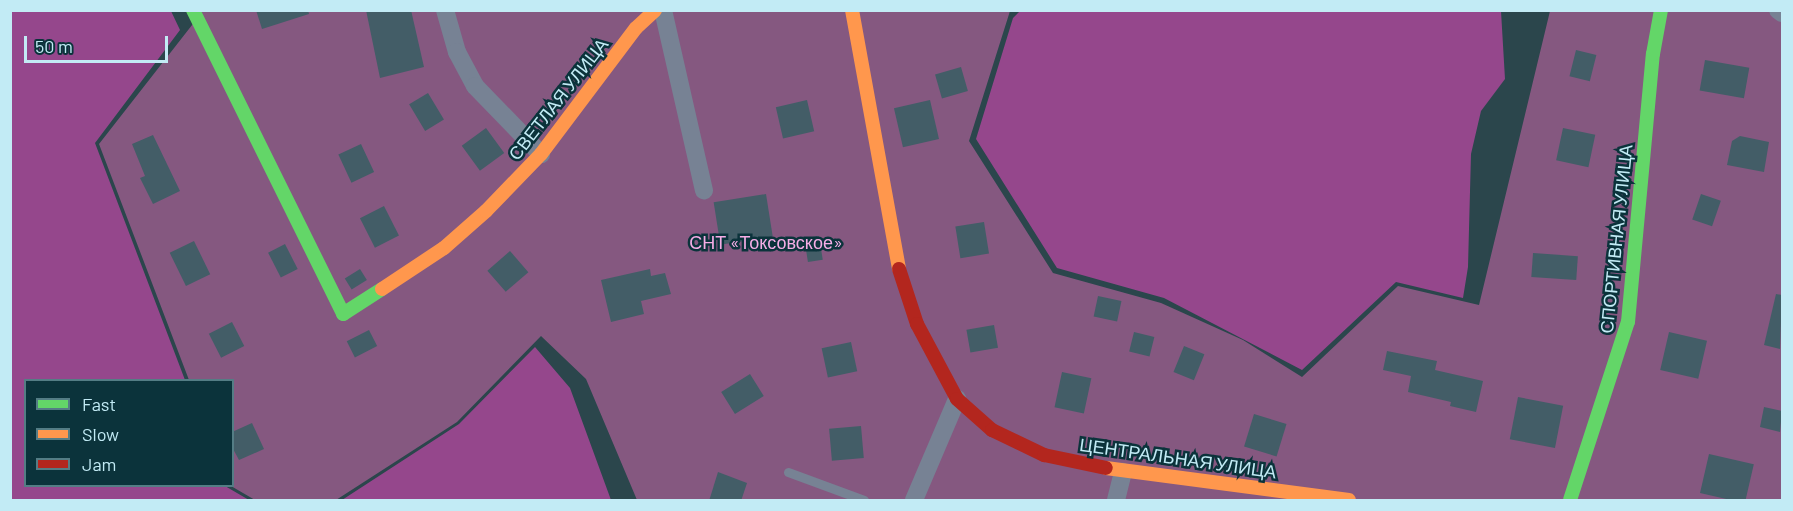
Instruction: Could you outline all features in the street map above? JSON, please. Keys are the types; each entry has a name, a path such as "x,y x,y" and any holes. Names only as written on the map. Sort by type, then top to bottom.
{"street":[{"name":"СВЕТЛАЯ УЛИЦА","path":"194,10 343,314 444,248 541,154 636,28 655,10"},
{"path":"445,10 456,52 475,86 541,154"},
{"path":"663,10 704,190"},
{"name":"ЦЕНТРАЛЬНАЯ УЛИЦА","path":"852,10 899,268 917,324 957,399 992,430 1044,455 1124,472 1349,501"},
{"name":"СПОРТИВНАЯ УЛИЦА","path":"1570,501 1628,322 1653,54 1661,10"},
{"path":"1778,10 1782,13"},
{"path":"914,501 957,399"},
{"path":"1116,501 1124,472"}],"lane":[{"path":"788,472 864,501"}],"green space":[{"name":"СНТ «Токсовское»","path":"203,11 1010,11 969,141 1053,273 1161,303 1243,340 1302,377 1398,286 1479,305 1550,11 1782,11 1782,500 637,500 586,379 541,336 457,422 336,500 255,500 233,487 234,379 189,379 99,144"}],"shaded area":[{"path":"10,11 171,11 180,30 95,143 185,379 24,379 24,487 227,487 249,500 11,500"},
{"path":"1020,11 1501,11 1505,79 1481,111 1471,154 1468,267 1463,298 1396,282 1302,370 1164,298 1057,268 976,139 1013,18"},
{"path":"535,347 570,388 611,500 342,500 459,424"}],"building":[{"path":"256,10 308,10 309,14 262,29"},
{"path":"366,10 411,10 424,67 380,78"},
{"path":"1576,50 1596,55 1590,81 1569,76"},
{"path":"1705,60 1749,68 1744,98 1700,91"},
{"path":"961,67 968,91 942,98 935,74"},
{"path":"428,93 444,120 425,131 409,104"},
{"path":"807,100 814,131 783,138 776,107"},
{"path":"930,100 939,139 903,147 894,108"},
{"path":"486,128 504,153 480,171 462,146"},
{"path":"1563,128 1595,135 1588,167 1556,160"},
{"path":"153,135 180,191 153,204 140,178 145,176 132,144"},
{"path":"1740,136 1769,142 1764,172 1727,165 1732,141"},
{"path":"361,144 374,172 351,183 338,155"},
{"path":"766,194 773,236 720,245 714,202"},
{"path":"1701,194 1721,201 1712,226 1692,220"},
{"path":"384,206 399,235 375,248 360,218"},
{"path":"984,222 989,254 960,258 955,227"},
{"path":"819,236 823,260 808,262 804,238"},
{"path":"194,241 210,274 186,286 170,253"},
{"path":"285,244 298,269 281,278 268,253"},
{"path":"510,251 528,272 506,292 487,271"},
{"path":"1533,253 1578,256 1576,280 1531,277"},
{"path":"360,269 367,280 352,290 345,279"},
{"path":"650,269 651,276 665,273 671,294 641,301 644,314 611,322 601,280"},
{"path":"1776,294 1782,295 1780,349 1764,345"},
{"path":"1098,296 1121,301 1117,322 1094,317"},
{"path":"232,322 244,346 221,358 209,334"},
{"path":"994,325 998,348 970,353 966,330"},
{"path":"369,330 377,346 355,357 347,341"},
{"path":"1134,332 1154,337 1150,356 1129,351"},
{"path":"1669,332 1707,341 1698,379 1660,370"},
{"path":"851,342 857,371 828,378 822,348"},
{"path":"1184,346 1204,354 1194,380 1174,372"},
{"path":"1387,351 1437,361 1435,370 1483,381 1476,412 1450,406 1451,402 1408,392 1411,376 1383,370"},
{"path":"1062,372 1091,378 1084,413 1055,407"},
{"path":"750,374 764,396 735,414 721,392"},
{"path":"1518,397 1563,406 1555,448 1510,439"},
{"path":"1764,407 1782,411 1780,432 1760,427"},
{"path":"1254,414 1287,424 1277,456 1244,447"},
{"path":"252,423 264,449 239,460 234,451 234,431"},
{"path":"861,426 864,458 832,461 829,429"},
{"path":"1709,454 1754,464 1746,500 1730,500 1700,493"},
{"path":"718,472 747,483 741,501 709,501"}],"traffic: fast":[{"path":"193,10 343,314 382,289"},
{"path":"1570,500 1628,322 1653,54 1661,10"}],"traffic: slow":[{"path":"382,289 444,248 486,211 541,154 636,28 655,10"},
{"path":"852,10 899,269"},
{"path":"1106,468 1349,500"}],"traffic: jam":[{"path":"899,269 917,324 957,399 992,430 1044,455 1106,468"}]}
